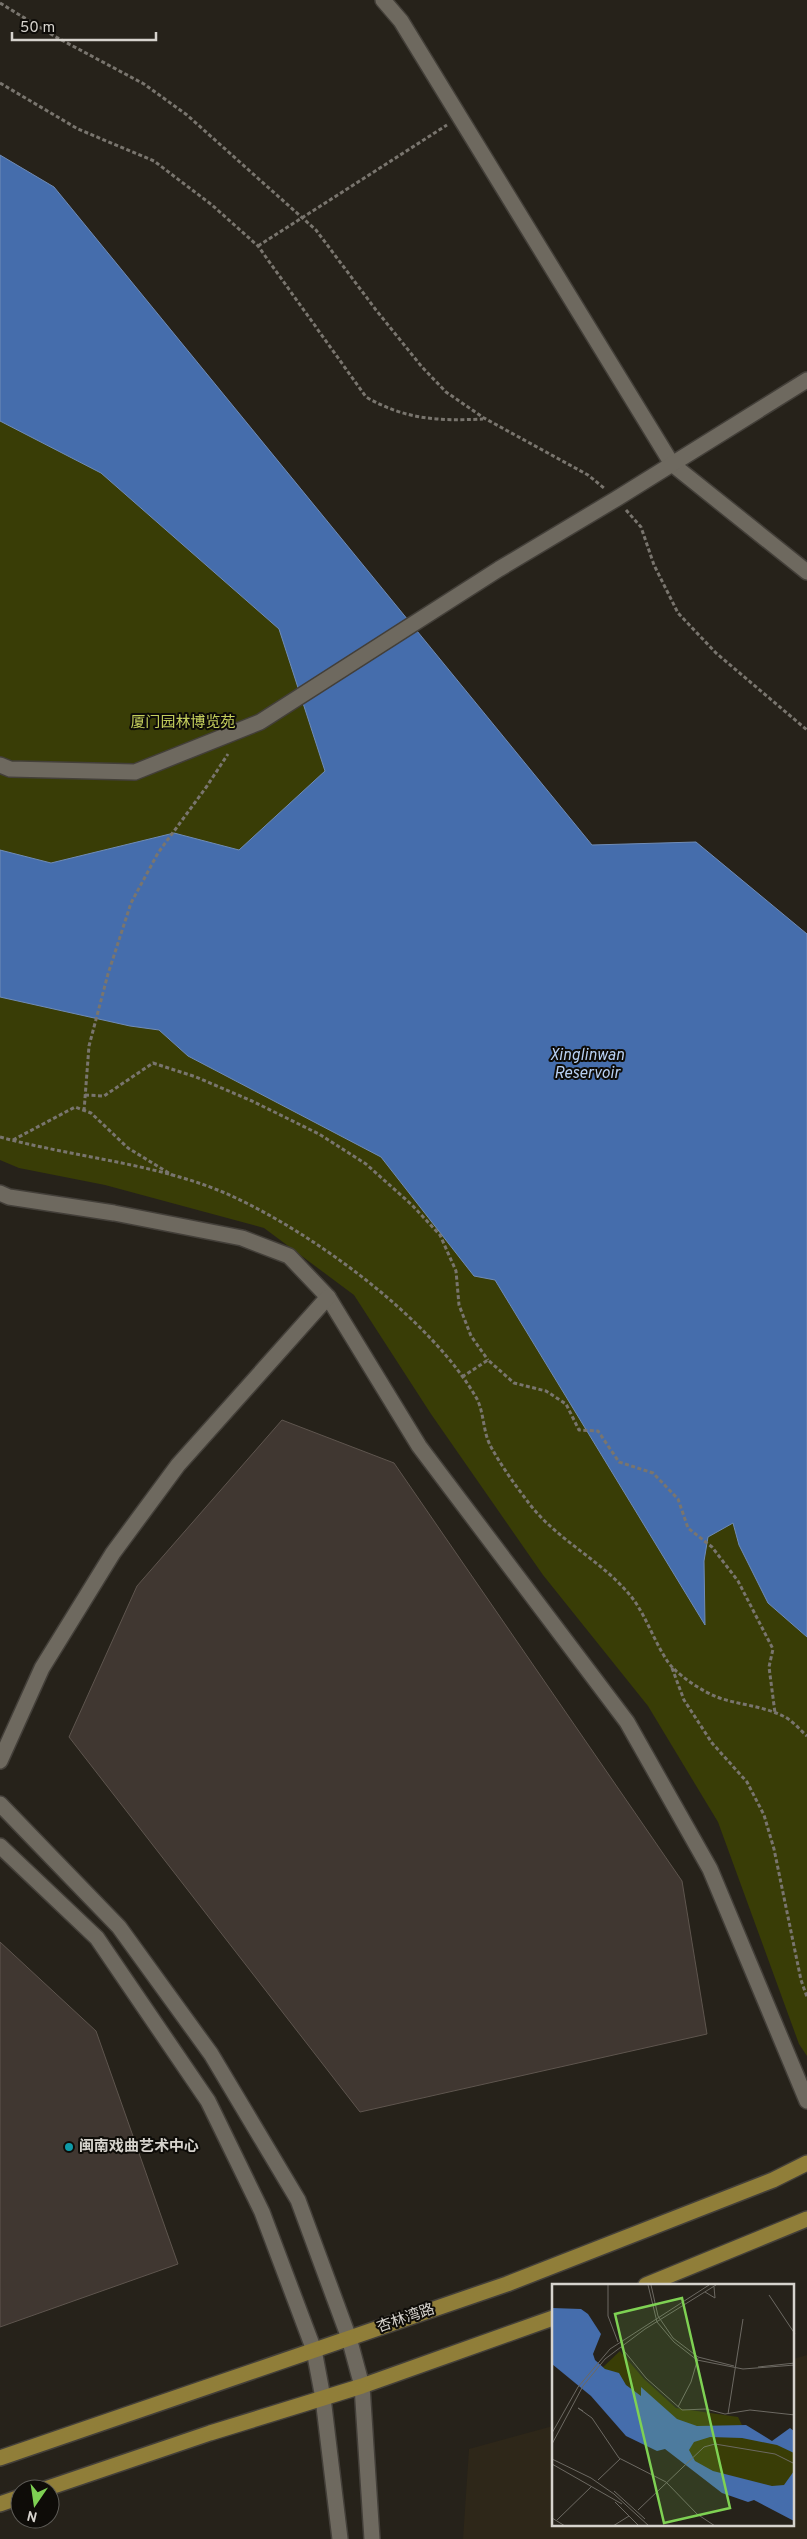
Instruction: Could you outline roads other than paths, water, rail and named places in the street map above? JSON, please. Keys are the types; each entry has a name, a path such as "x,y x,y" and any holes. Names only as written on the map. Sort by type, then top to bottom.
{"main road":[{"name":"杏林湾路","path":"0,2458 507,2284 773,2180 807,2164"},
{"path":"648,2284 807,2219"},
{"path":"60,2484 210,2433 362,2386 552,2318"}],"street":[{"path":"383,0 401,20 672,464 807,572"},
{"path":"0,765 10,769 135,772 260,722 499,569 616,500 807,380"},
{"path":"0,1193 10,1197 114,1213 242,1238 289,1256 328,1297 419,1446 626,1722 710,1869 807,2101"},
{"path":"0,1760 42,1668 113,1553 178,1465 328,1297"},
{"path":"0,1804 119,1927 211,2054 298,2200 349,2338 362,2386 372,2539"},
{"path":"0,1846 97,1938 208,2101 262,2212 314,2350 324,2398 340,2539"}],"water":[{"name":"Xinglinwan Reservoir","path":"0,155 54,187 592,845 696,842 807,934 807,1637 768,1603 739,1545 733,1523 708,1537 704,1561 705,1625 495,1280 474,1276 381,1157 188,1056 159,1030 130,1026 0,997 0,850 51,863 174,833 239,850 325,771 279,629 101,473 0,421"}],"place":[{"name":"闽南戏曲艺术中心","path":"69,2147"}],"park label":[{"name":"厦门园林博览苑","path":"183,723"}]}
